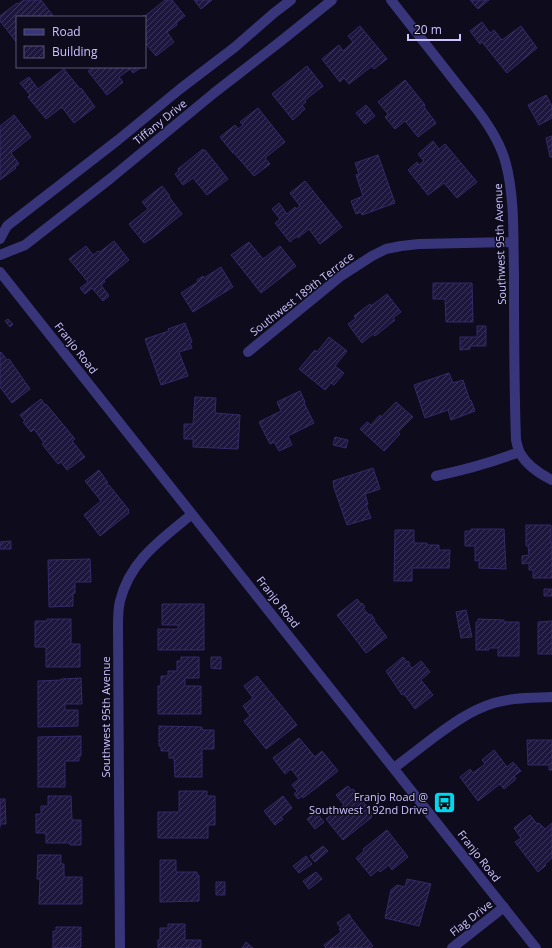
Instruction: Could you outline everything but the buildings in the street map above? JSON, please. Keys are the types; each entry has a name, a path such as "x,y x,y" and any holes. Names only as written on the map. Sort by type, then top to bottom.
{"street":[{"name":"Tiffany Drive","path":"0,239 7,226 235,47 291,0"},
{"name":"Tiffany Drive","path":"0,255 24,245 111,178 214,93 276,46 332,0"},
{"name":"Southwest 95th Avenue","path":"391,0 478,110 495,138 504,157 512,198 515,425 516,440 519,452"},
{"name":"Southwest 189th Terrace","path":"248,352 341,276 367,259 386,249 419,244 513,242"},
{"name":"Franjo Road","path":"0,272 536,948"},
{"path":"436,476 501,459 519,452 526,461 552,480"},
{"name":"Southwest 95th Avenue","path":"120,948 118,626 120,602 130,576 142,558 192,514"},
{"path":"394,768 449,726 479,708 508,700 552,697"},
{"name":"Flag Drive","path":"452,948 504,907"}],"place":[{"name":"Franjo Road @ Southwest 192nd Drive","path":"444,803"}]}
